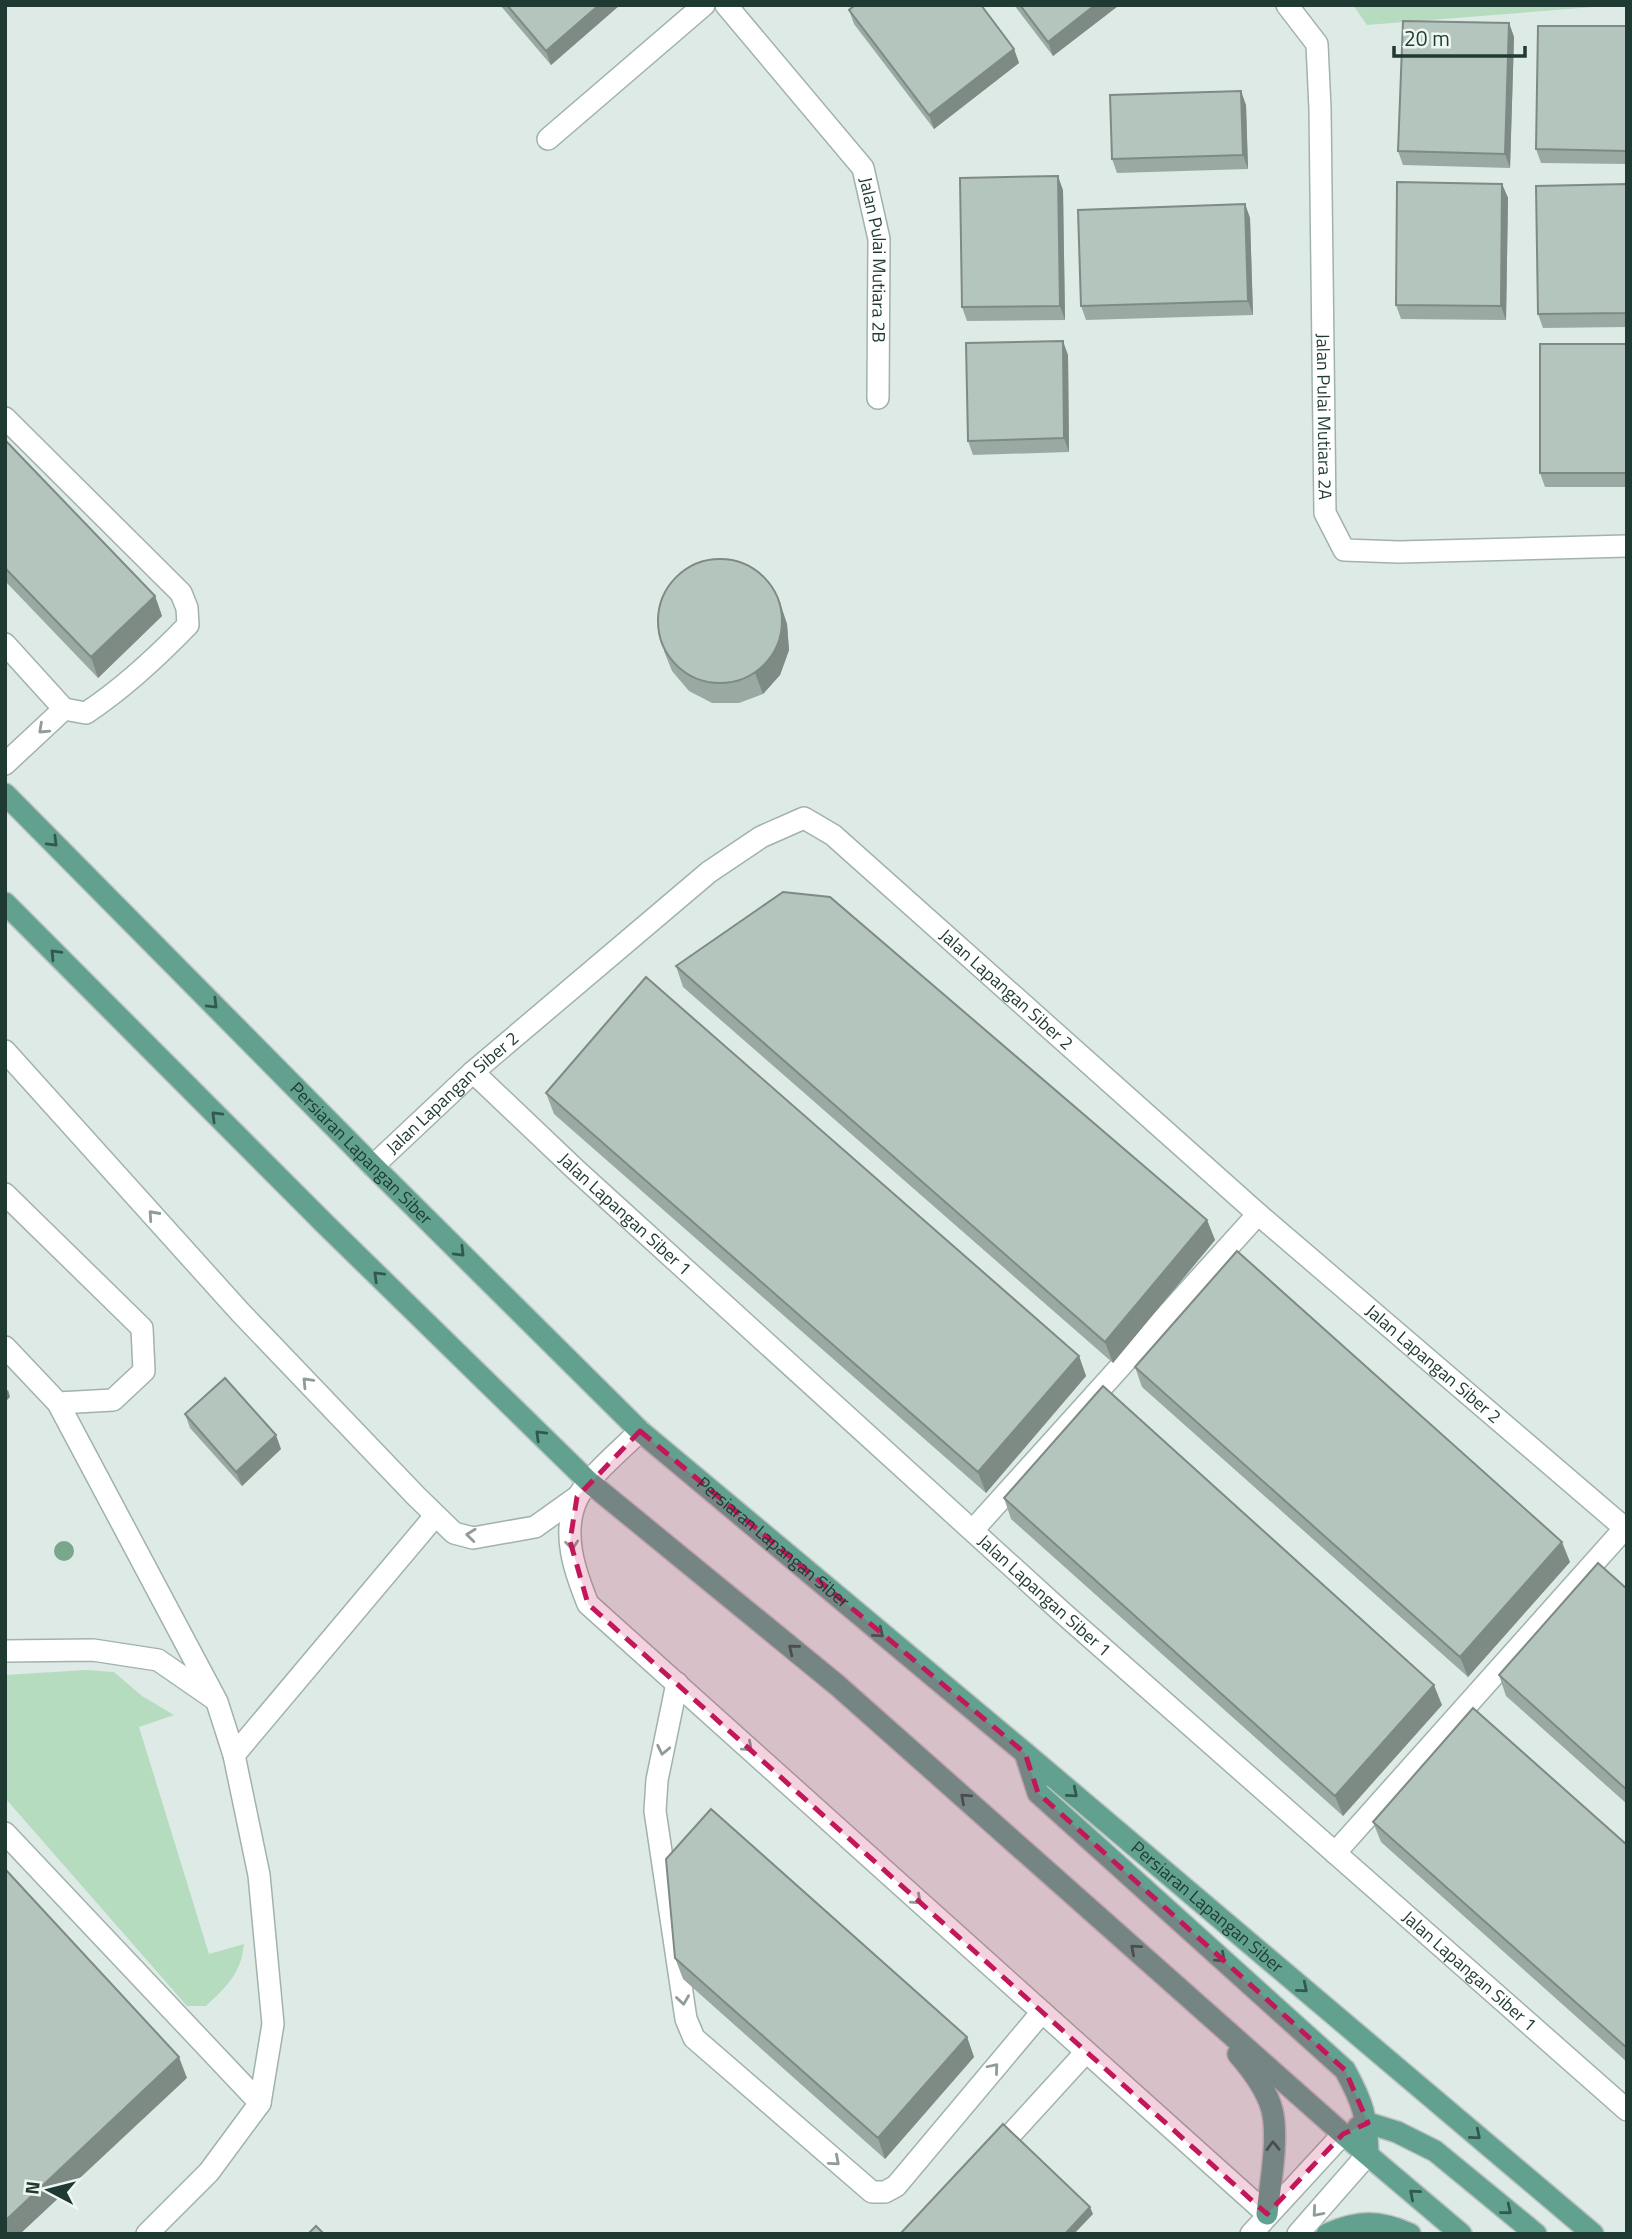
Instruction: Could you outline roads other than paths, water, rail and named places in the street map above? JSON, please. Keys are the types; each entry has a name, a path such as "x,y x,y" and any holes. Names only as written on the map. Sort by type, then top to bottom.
{"main road":[{"name":"Persiaran Lapangan Siber","path":"5,794 640,1431 1592,2234"},
{"path":"5,903 317,1216 583,1490 837,1685 1343,2134 1461,2234"},
{"path":"1025,1753 1038,1793 1345,2070 1362,2100 1368,2123 1368,2154"},
{"path":"1186,1994 1253,2072 1272,2109 1274,2156 1267,2214"},
{"path":"1343,2134 1368,2123 1397,2132 1435,2151 1536,2234"},
{"path":"1327,2234 1354,2224 1387,2224 1410,2234"}],"street":[{"path":"548,139 704,5"},
{"name":"Jalan Pulai Mutiara 2B","path":"726,5 863,168 879,239 878,398"},
{"name":"Jalan Pulai Mutiara 2A","path":"1287,5 1317,44 1325,513 1344,550 1399,552 1627,546"},
{"path":"5,418 181,593 187,608 188,625 159,655 86,713 64,709 5,643"},
{"path":"5,764 64,709"},
{"name":"Jalan Lapangan Siber 2","path":"373,1166 473,1072 709,872 761,837 804,818 833,835 1258,1214 1626,1529"},
{"path":"5,1051 240,1312 454,1533 473,1538 535,1527 583,1490 640,1431"},
{"name":"Jalan Lapangan Siber 1","path":"473,1072 575,1169 1064,1614 1627,2110"},
{"path":"5,1194 142,1328 144,1371 113,1400 58,1403"},
{"path":"973,1530 1258,1214"},
{"path":"5,1347 58,1403 217,1702 234,1755 258,1875 273,2024 260,2103 209,2172 148,2234"},
{"path":"583,1490 571,1516 570,1541 575,1572 588,1604 1267,2214"},
{"path":"234,1755 435,1516"},
{"path":"1335,1853 1626,1529"},
{"path":"5,1651 93,1650 158,1660 217,1702"},
{"path":"677,1684 657,1780 655,1811 686,2019 694,2038 872,2192 884,2192 895,2186 1042,2012"},
{"path":"5,1833 260,2103"},
{"path":"977,2172 1086,2052"},
{"path":"1251,2234 1343,2134"},
{"path":"1298,2234 1368,2154"}]}
